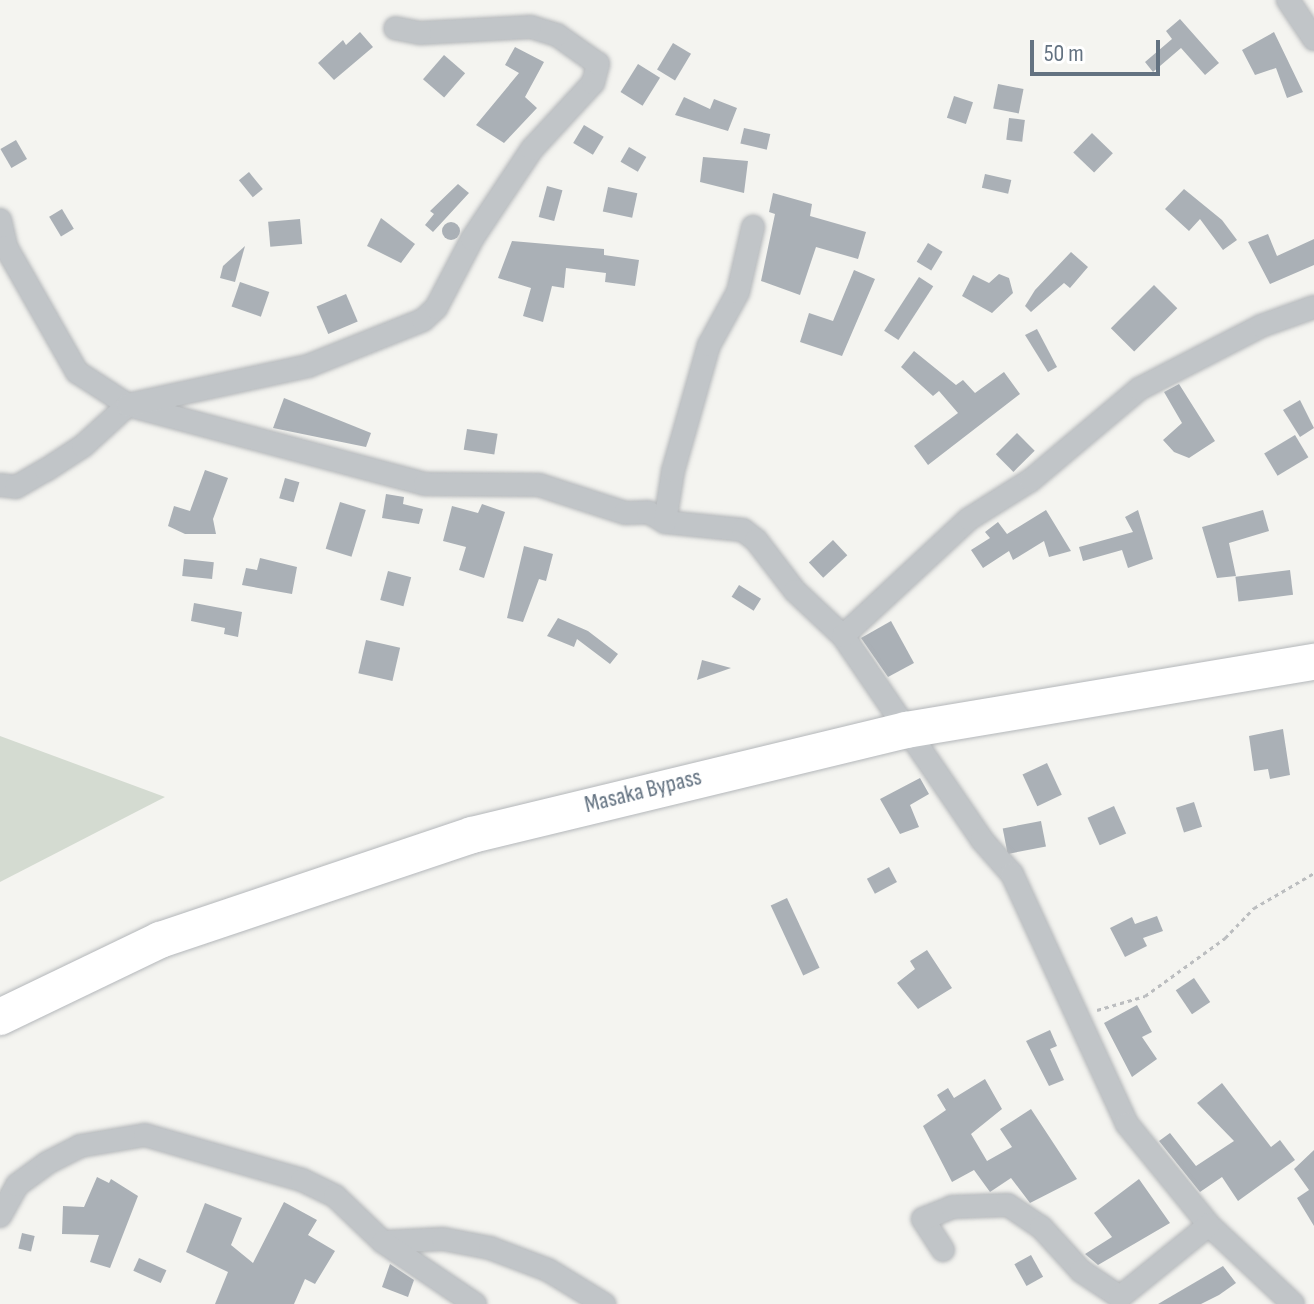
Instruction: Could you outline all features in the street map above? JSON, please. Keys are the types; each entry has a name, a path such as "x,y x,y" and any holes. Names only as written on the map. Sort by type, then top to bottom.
{"highway":[{"name":"Masaka Bypass","path":"0,1017 160,940 472,835 906,730 1314,662"}],"street":[{"path":"1288,0 1314,39"},
{"path":"0,485 16,487 46,470 83,446 128,405 308,366 423,320 447,295 472,239 532,149 597,75 598,64 591,56 557,35 530,27 420,33 395,28"},
{"path":"0,220 6,247 77,372 128,405 425,484 539,485 625,513 648,512 665,522 743,530 795,591 843,636 906,730 1012,874 1127,1124 1209,1225 1293,1304"},
{"path":"665,522 673,471 709,345 738,292 753,227"},
{"path":"843,636 969,519 1031,480 1139,389 1261,326 1314,307"},
{"path":"0,1216 17,1185 47,1163 80,1146 145,1135 302,1180 335,1196 383,1242 475,1304"},
{"path":"943,1250 923,1219 952,1207 1008,1205 1041,1227 1081,1271 1120,1297 1209,1225"},
{"path":"383,1242 443,1239 490,1248 548,1270 604,1304"}],"path":[{"path":"1102,1009 1145,996 1225,938 1254,908 1314,873"}],"shaded area":[{"path":"0,736 165,797 0,882"}],"building":[{"path":"1180,19 1219,63 1205,75 1181,48 1153,72 1145,62 1172,39 1166,31"},
{"path":"360,32 373,47 334,80 318,63 343,40 346,45"},
{"path":"1274,32 1303,92 1287,98 1276,68 1255,75 1242,50"},
{"path":"673,43 691,54 675,80 657,70"},
{"path":"515,47 544,62 525,97 537,108 504,143 476,125 519,73 505,65"},
{"path":"444,55 465,73 444,98 423,79"},
{"path":"638,64 660,78 643,106 621,92"},
{"path":"998,84 1024,89 1019,114 993,109"},
{"path":"954,96 973,102 966,124 947,118"},
{"path":"684,97 710,109 714,99 737,108 728,131 675,115"},
{"path":"1009,118 1025,120 1022,142 1006,140"},
{"path":"584,125 604,137 593,155 573,143"},
{"path":"744,128 770,134 767,150 740,144"},
{"path":"1092,133 1113,153 1094,173 1073,152"},
{"path":"16,140 27,159 11,168 0,149"},
{"path":"629,147 646,157 638,172 620,162"},
{"path":"703,157 748,161 744,193 700,182"},
{"path":"249,172 263,189 253,197 239,180"},
{"path":"985,174 1011,180 1008,194 982,188"},
{"path":"458,184 469,193 433,232 425,225 434,214 430,211"},
{"path":"547,186 562,190 554,221 539,217"},
{"path":"608,187 637,193 632,218 603,211"},
{"path":"1184,189 1222,220 1237,240 1223,250 1200,219 1189,231 1165,209"},
{"path":"773,193 812,204 810,216 866,232 858,259 816,247 800,295 761,281 775,214 769,212"},
{"path":"62,209 74,229 61,236 49,217"},
{"path":"381,218 415,244 401,263 367,246"},
{"path":"300,219 302,244 270,247 268,222"},
{"path":"451,222 460,231 451,240 442,231"},
{"path":"1268,234 1277,256 1314,239 1314,265 1270,284 1248,242"},
{"path":"512,241 604,249 604,255 639,260 635,286 605,282 606,273 566,268 564,288 552,286 543,322 523,316 531,288 498,278"},
{"path":"928,243 943,252 931,271 917,262"},
{"path":"245,246 235,282 220,278 223,266"},
{"path":"1071,252 1088,267 1070,288 1064,283 1031,312 1025,306 1035,290"},
{"path":"854,270 875,279 842,356 800,342 809,313 833,321"},
{"path":"999,274 1009,278 1013,293 992,313 962,296 973,275 989,283"},
{"path":"919,277 933,286 898,340 884,331"},
{"path":"240,282 269,292 261,317 232,307"},
{"path":"1154,285 1177,308 1134,351 1111,328"},
{"path":"346,294 358,322 328,334 317,307"},
{"path":"1037,329 1057,367 1048,372 1025,335"},
{"path":"914,351 956,385 963,380 975,393 1004,372 1020,394 928,465 914,446 958,413 939,391 933,396 901,367"},
{"path":"1179,384 1215,441 1189,458 1174,452 1163,440 1182,423 1164,392"},
{"path":"284,398 371,433 366,447 273,428"},
{"path":"1300,400 1314,428 1300,437 1283,410"},
{"path":"467,429 498,434 494,455 464,450"},
{"path":"1017,433 1035,451 1013,472 996,454"},
{"path":"1295,435 1308,457 1278,476 1264,454"},
{"path":"205,470 228,478 213,519 216,534 185,534 168,526 174,506 190,511"},
{"path":"285,478 299,482 294,502 279,498"},
{"path":"386,494 404,497 403,504 423,509 419,524 382,518"},
{"path":"340,502 366,510 351,557 326,549"},
{"path":"482,504 505,512 484,578 459,570 466,547 443,541 452,506 478,513"},
{"path":"1046,510 1071,551 1049,557 1044,541 1013,560 1009,551 983,568 971,550 990,538 985,532 998,522 1007,534"},
{"path":"1138,510 1153,559 1128,568 1122,550 1083,561 1079,547 1133,532 1125,517"},
{"path":"1263,510 1269,531 1229,543 1236,576 1217,578 1202,527"},
{"path":"833,540 847,555 823,578 809,563"},
{"path":"524,546 553,554 546,581 539,579 523,622 507,618"},
{"path":"260,558 297,567 292,594 242,585 246,568 257,570"},
{"path":"184,559 214,562 212,579 182,576"},
{"path":"1290,570 1293,595 1238,602 1235,577"},
{"path":"388,571 411,577 403,606 380,600"},
{"path":"739,585 761,599 754,611 732,597"},
{"path":"194,603 242,612 238,637 224,634 225,628 191,621"},
{"path":"558,618 588,631 618,654 610,664 577,639 574,647 547,636"},
{"path":"891,621 914,663 888,677 861,638"},
{"path":"366,640 400,648 392,681 358,673"},
{"path":"702,660 731,668 697,680"},
{"path":"1283,729 1290,775 1270,779 1268,769 1254,771 1249,736"},
{"path":"1047,763 1062,795 1037,806 1023,774"},
{"path":"920,778 929,794 910,805 919,827 900,834 880,799"},
{"path":"1194,802 1202,827 1184,833 1176,808"},
{"path":"1114,806 1126,833 1100,845 1088,818"},
{"path":"1041,821 1046,847 1008,854 1003,828"},
{"path":"889,867 897,882 875,894 867,879"},
{"path":"787,898 820,968 803,975 771,906"},
{"path":"1157,916 1163,931 1143,938 1147,946 1125,957 1110,928 1132,917 1135,924"},
{"path":"927,950 952,988 918,1009 897,983 915,969 910,961"},
{"path":"1194,978 1210,1002 1192,1014 1176,990"},
{"path":"1137,1005 1152,1032 1142,1037 1157,1059 1132,1077 1104,1023"},
{"path":"1050,1030 1057,1046 1050,1049 1064,1080 1049,1086 1026,1041"},
{"path":"985,1079 1002,1109 971,1134 987,1161 1012,1147 1000,1129 1031,1109 1077,1179 1030,1203 1011,1178 990,1192 974,1170 952,1182 923,1126 946,1110 937,1095 948,1088 954,1098"},
{"path":"1222,1083 1271,1147 1280,1140 1295,1160 1238,1201 1222,1177 1200,1192 1159,1141 1170,1133 1196,1166 1234,1141 1197,1103"},
{"path":"1314,1150 1314,1226 1297,1198 1309,1190 1294,1169"},
{"path":"97,1177 109,1183 111,1179 138,1196 110,1268 90,1262 99,1235 62,1234 63,1206 84,1207"},
{"path":"1139,1179 1170,1223 1098,1265 1085,1254 1112,1237 1094,1213"},
{"path":"284,1202 317,1220 308,1235 335,1251 315,1284 305,1279 294,1304 215,1304 228,1272 186,1252 205,1203 242,1218 231,1245 253,1263"},
{"path":"22,1233 35,1236 31,1252 18,1249"},
{"path":"1031,1255 1043,1277 1027,1286 1014,1264"},
{"path":"139,1258 166,1270 161,1283 133,1271"},
{"path":"390,1264 414,1280 408,1297 382,1287"},
{"path":"1223,1266 1236,1283 1219,1295 1201,1304 1158,1304"}]}
